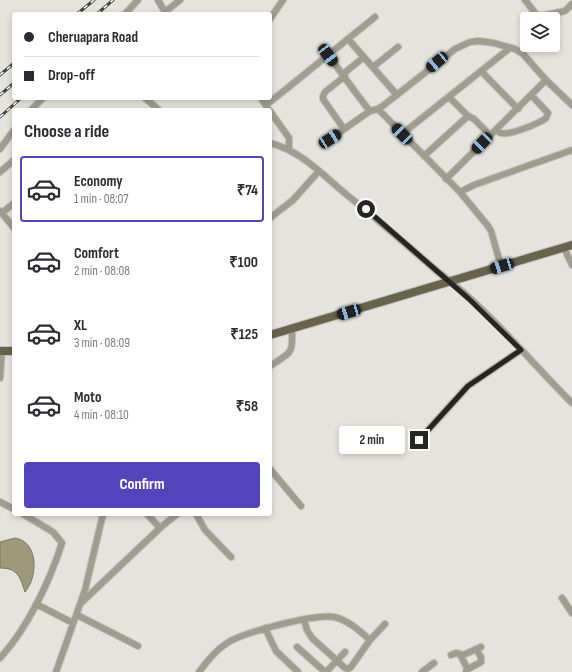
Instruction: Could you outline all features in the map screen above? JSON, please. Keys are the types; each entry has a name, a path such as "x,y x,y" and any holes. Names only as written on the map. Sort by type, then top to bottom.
{"main road":[{"path":"272,334 568,247"},
{"path":"1,351 12,351"}],"street":[{"path":"126,12 138,0"},
{"path":"158,0 164,12"},
{"path":"166,12 180,0"},
{"path":"272,16 283,0"},
{"path":"525,0 536,14 541,16 561,13 572,4"},
{"path":"269,108 290,86 375,17"},
{"path":"348,39 397,95"},
{"path":"330,139 370,111 378,109 455,49 470,42 479,41 494,43 515,49 522,54 572,105"},
{"path":"373,67 398,47"},
{"path":"402,134 510,48"},
{"path":"328,55 344,75 353,91 370,111"},
{"path":"344,130 322,96 364,57"},
{"path":"481,71 518,109"},
{"path":"446,179 532,96 546,80"},
{"path":"496,130 502,134 510,133 533,125 546,118 548,113 532,96"},
{"path":"449,97 490,135"},
{"path":"33,108 41,100"},
{"path":"147,100 157,108"},
{"path":"378,109 460,192 491,230 502,266"},
{"path":"272,115 288,138 288,149"},
{"path":"424,156 468,116"},
{"path":"0,149 12,133"},
{"path":"272,144 288,149 297,155 366,209 488,317 572,403"},
{"path":"460,192 474,184 572,150"},
{"path":"0,172 12,162"},
{"path":"272,216 293,200 319,171"},
{"path":"12,204 1,212 12,226"},
{"path":"568,247 572,265"},
{"path":"272,364 291,350 292,329"},
{"path":"419,440 468,386 521,350"},
{"path":"0,378 1,351"},
{"path":"272,471 301,506"},
{"path":"0,502 12,508"},
{"path":"0,658 10,647 36,604 57,559 62,543 53,532 26,516"},
{"path":"56,672 81,603 95,555 103,516"},
{"path":"149,516 160,528"},
{"path":"81,603 174,516"},
{"path":"197,516 205,530 231,557"},
{"path":"562,598 572,613"},
{"path":"36,604 74,623"},
{"path":"77,615 138,646"},
{"path":"200,672 219,648 235,638 265,628 304,620 335,617 351,624 370,640"},
{"path":"304,620 307,630 312,638 336,661 348,669 370,640 385,624"},
{"path":"265,628 276,651 298,672"},
{"path":"297,647 326,672 345,652"},
{"path":"450,655 457,652 461,656 467,671 481,662 479,648 461,656"},
{"path":"422,672 434,663"}],"shaded area":[{"path":"15,538 23,541 29,546 34,561 32,578 25,592 20,578 15,572 6,568 0,568 0,542"}],"railway":[{"path":"79,12 94,0"},
{"path":"99,12 113,0"},
{"path":"0,75 12,65"},
{"path":"0,95 12,85"},
{"path":"0,117 19,100"}],"route":[{"path":"366,209 469,299 508,335 521,350 468,386 419,440"}]}
